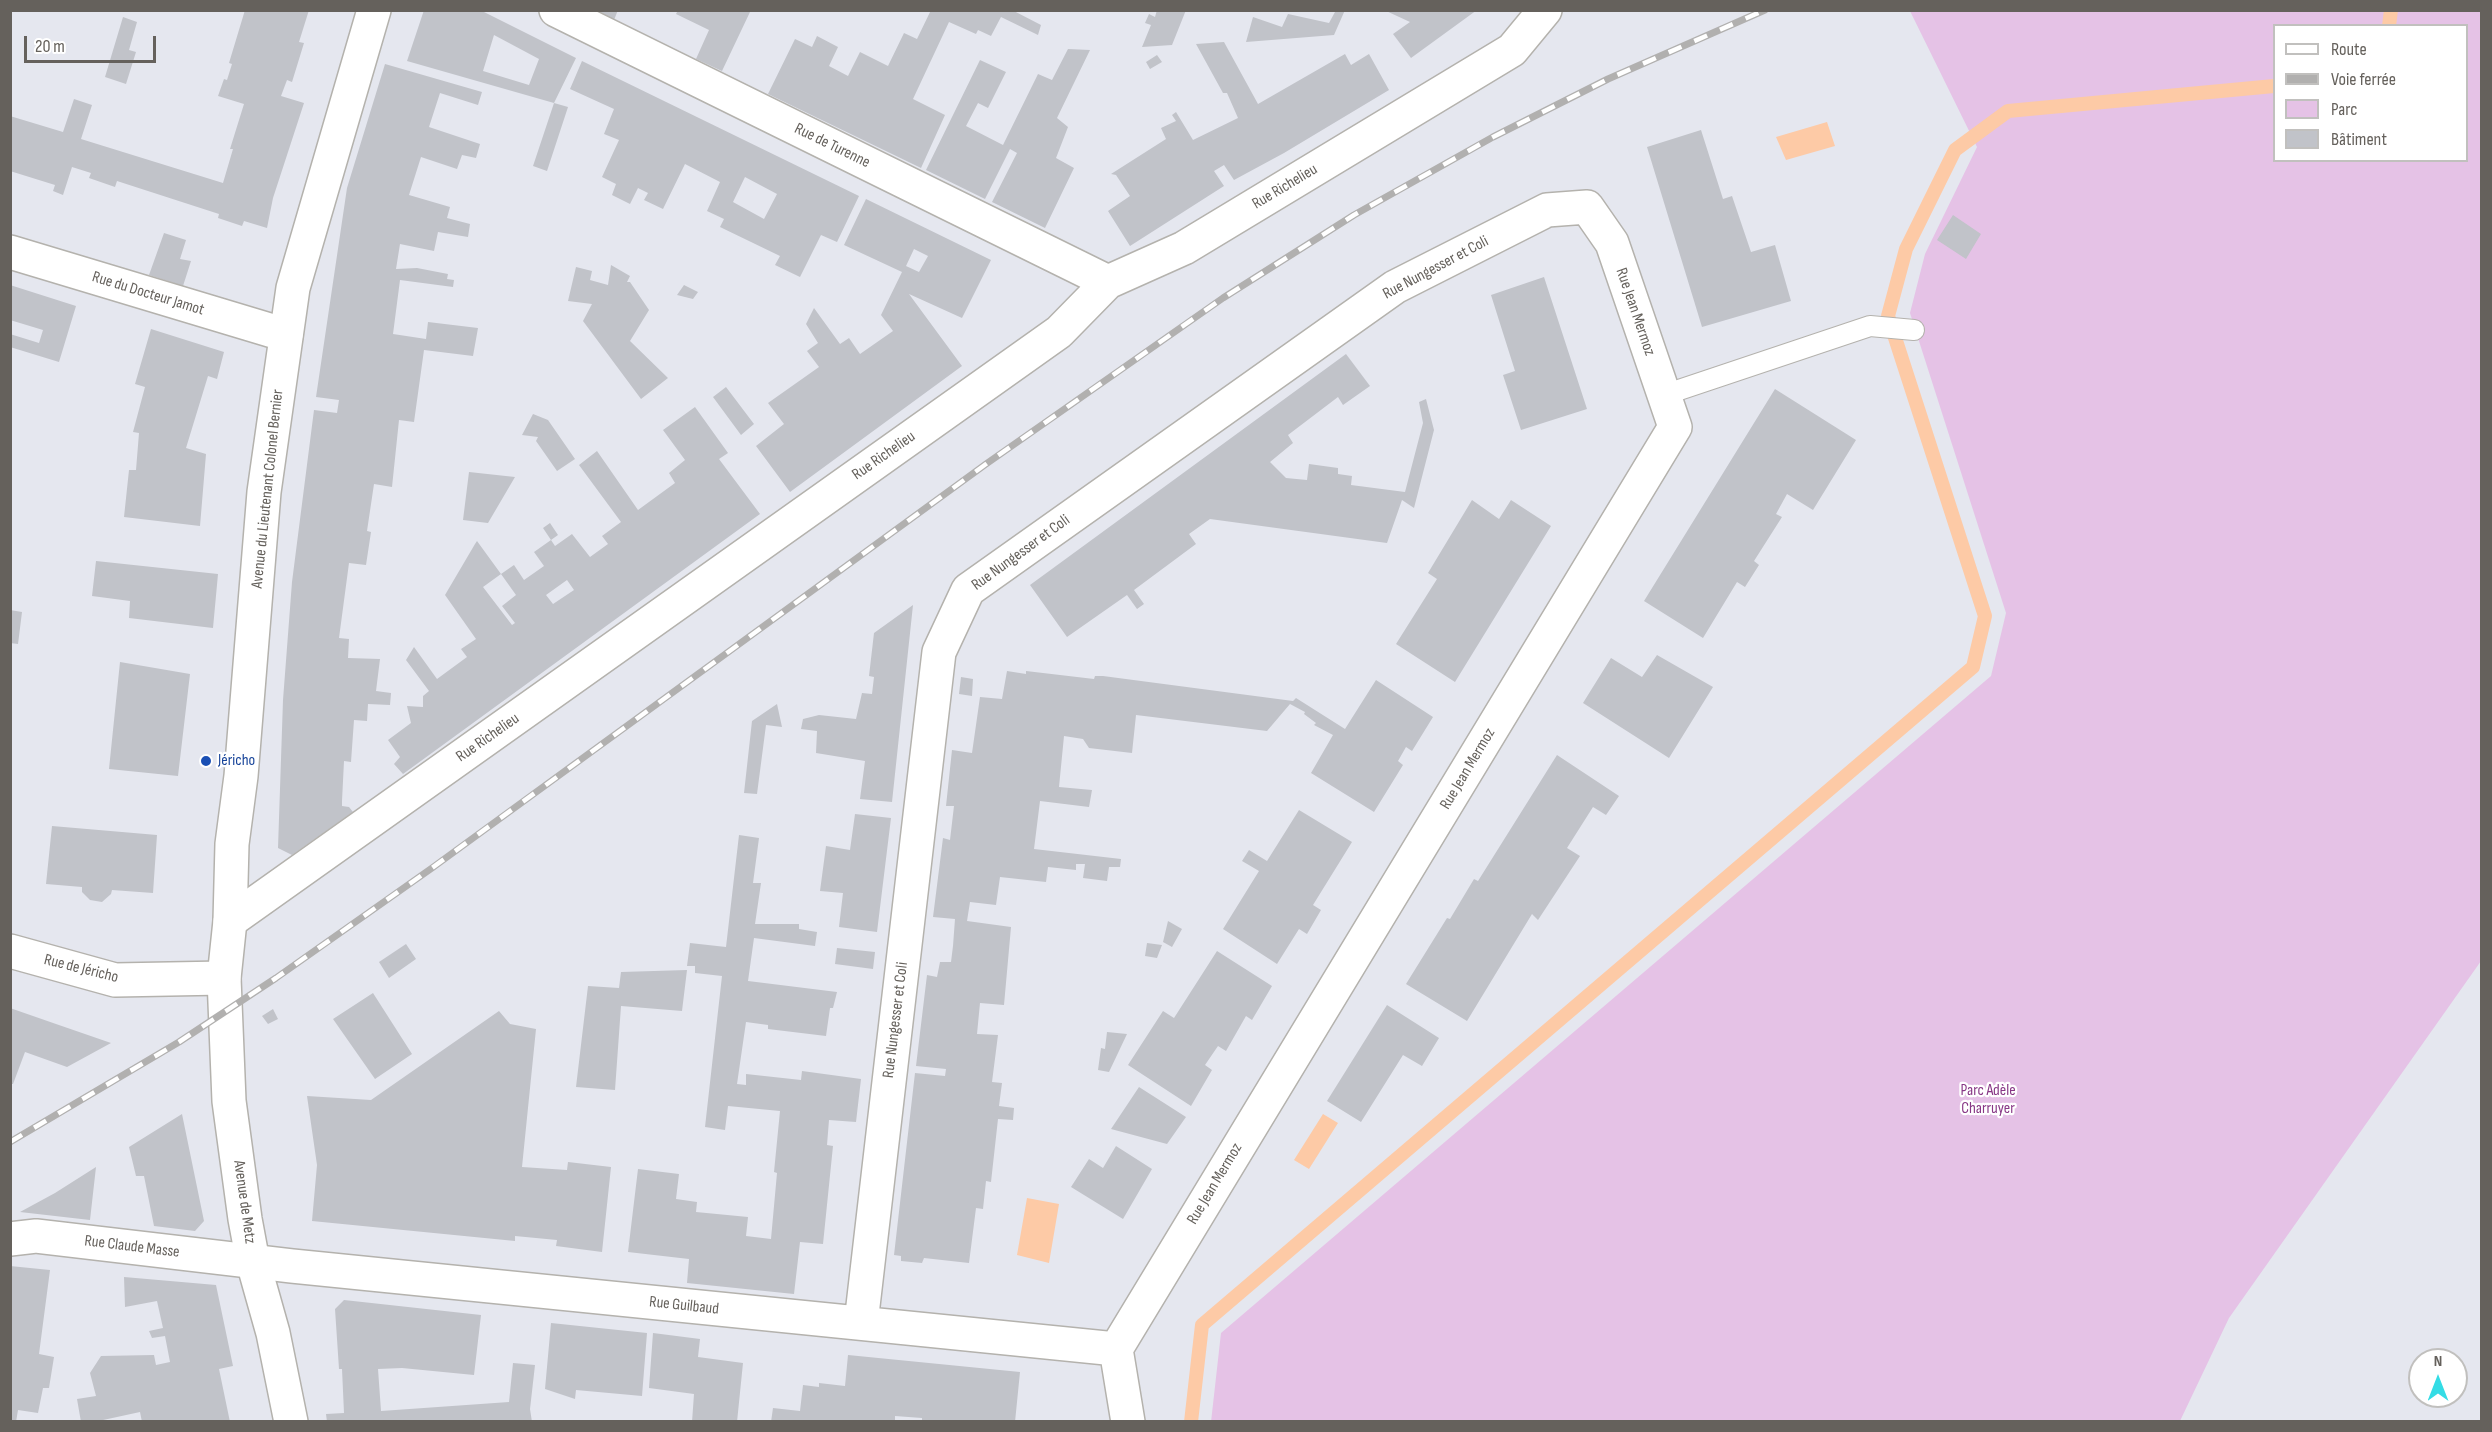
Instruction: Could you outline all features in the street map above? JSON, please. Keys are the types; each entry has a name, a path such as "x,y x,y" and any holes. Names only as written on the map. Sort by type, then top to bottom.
{"street":[{"name":"Avenue du Lieutenant Colonel Bernier","path":"224,978 230,921 232,844 241,776 264,492 293,288 374,10"},
{"name":"Rue de Turenne","path":"556,10 1108,282"},
{"name":"Rue Richelieu","path":"230,921 1059,332 1108,282 1185,248 1512,50 1545,10"},
{"name":"Rue Jean Mermoz","path":"1116,1349 1675,427 1612,243 1587,207 1546,210"},
{"name":"Rue Nungesser et Coli","path":"861,1323 939,652 968,590 1395,287 1546,210"},
{"name":"Rue du Docteur Jamot","path":"10,252 286,335"},
{"name":"Rue de Jéricho","path":"10,951 115,980 224,978"},
{"name":"Avenue de Metz","path":"224,978 229,1101 253,1262 273,1333 291,1422"},
{"name":"Rue Claude Masse","path":"10,1239 36,1236 253,1262"},
{"name":"Rue Guilbaud","path":"253,1262 1116,1349"},
{"path":"1116,1349 1128,1422"}],"lane":[{"path":"1664,395 1870,326 1914,330"}],"green space":[{"name":"Parc Adèle Charruyer","path":"1910,11 2481,11 2481,961 2229,1318 2180,1421 1211,1422 1221,1333 1991,676 2006,613 1910,313 1925,254 1977,147"}],"shaded area":[{"path":"1827,122 1835,146 1786,160 1776,137"},
{"path":"1323,1114 1338,1123 1309,1169 1294,1160"},
{"path":"1027,1198 1059,1204 1049,1263 1017,1255"}],"building":[{"path":"245,10 309,10 299,42 304,43 292,82 287,80 281,96 304,103 273,198 267,228 244,221 242,226 218,218 219,214 117,181 115,187 89,178 91,173 72,167 63,195 53,191 55,185 10,171 10,116 63,132 74,99 92,105 81,139 223,183 233,149 230,149 244,104 218,96 224,79 227,80 232,64 229,63"},
{"path":"424,10 480,10 576,58 554,103 407,61","holes":["494,35 539,59 529,85 483,71"]},
{"path":"596,10 618,10 614,20"},
{"path":"678,10 750,12 722,71 696,59 709,30 676,14"},
{"path":"931,10 991,12 1012,10 1041,25 1038,35 1001,17 991,36 978,30 976,34 949,22 913,99 945,115 921,168 768,94 795,39 812,47 817,36 838,47 829,66 848,76 860,52 888,66 904,33 917,39"},
{"path":"1157,10 1186,10 1172,45 1142,47 1151,25 1145,23 1149,14 1155,17"},
{"path":"1331,10 1345,10 1334,35 1246,42 1253,17 1282,27 1288,14 1329,23 1335,12"},
{"path":"1384,10 1477,10 1411,58 1393,34 1410,22"},
{"path":"123,17 137,22 129,50 136,52 126,84 105,77"},
{"path":"1224,42 1258,104 1345,54 1351,65 1369,54 1389,90 1234,180 1224,165 1214,171 1224,186 1130,246 1108,211 1130,196 1116,175 1111,174 1166,139 1161,128 1176,121 1172,115 1176,112 1193,140 1238,118 1227,93 1223,93 1196,44"},
{"path":"1068,49 1090,50 1057,118 1068,127 1056,158 1074,168 1045,228 992,202 1017,153 1010,149 985,199 926,170 980,60 1006,72 988,108 978,103 966,126 1003,145 1038,74 1052,80"},
{"path":"1157,55 1162,62 1150,69 1146,62"},
{"path":"582,61 859,196 837,242 821,235 800,277 775,265 780,256 720,227 724,219 707,211 720,182 685,164 663,209 644,200 648,193 638,188 630,204 612,195 616,184 602,177 619,140 604,134 614,109 570,89","holes":["745,177 777,194 764,219 733,202"]},
{"path":"385,64 482,92 478,105 440,93 429,127 480,144 476,158 462,155 457,169 421,157 409,195 450,207 447,218 470,224 468,237 438,232 434,251 400,244 396,269 417,268 448,274 447,279 454,280 453,287 400,280 393,334 426,339 428,322 478,328 473,356 424,350 414,422 399,420 392,487 374,484 367,531 371,532 366,565 349,563 339,638 349,639 348,658 380,659 376,691 391,693 390,705 368,704 367,721 354,720 351,762 344,761 342,801 342,806 349,807 353,812 292,855 278,848 283,700 292,582 314,410 337,413 339,400 316,397 347,188"},
{"path":"554,103 568,107 547,171 533,166"},
{"path":"1701,130 1723,199 1732,196 1751,252 1775,245 1791,301 1702,327 1647,147"},
{"path":"866,199 991,260 962,318 909,294 962,366 790,492 756,446 784,424 768,403 819,367 807,351 818,343 806,324 814,308 840,344 849,338 860,354 893,331 881,315 902,272 844,245","holes":["914,249 928,256 919,272 906,266"]},
{"path":"1953,215 1981,234 1966,259 1937,240"},
{"path":"164,233 186,240 180,259 191,261 183,286 149,275"},
{"path":"611,265 630,276 627,282 630,282 649,310 630,341 668,378 641,399 583,321 592,304 568,301 576,267 592,271 590,280 608,285"},
{"path":"1544,277 1587,409 1521,430 1503,375 1515,371 1491,295"},
{"path":"10,285 76,306 59,362 10,347 10,334 39,343 43,330 10,320"},
{"path":"684,285 698,292 693,299 677,295"},
{"path":"151,329 224,352 217,379 208,376 186,448 206,454 200,526 124,517 129,470 136,470 139,433 133,432 145,387 135,384"},
{"path":"1346,354 1370,386 1343,405 1338,397 1288,435 1293,443 1270,462 1286,478 1307,480 1309,464 1338,468 1338,474 1352,476 1351,485 1405,492 1423,423 1419,402 1426,399 1434,430 1414,508 1402,500 1387,543 1210,519 1189,534 1196,544 1134,590 1144,604 1137,609 1127,595 1067,637 1030,585"},
{"path":"726,387 754,424 741,435 713,397"},
{"path":"1775,389 1856,440 1813,510 1787,494 1776,514 1782,517 1754,561 1759,565 1745,587 1737,582 1703,638 1644,601"},
{"path":"695,407 728,453 719,459 760,514 403,774 394,764 400,757 388,740 411,723 407,706 423,707 423,696 429,691 406,660 414,647 437,679 467,657 461,649 476,639 445,595 477,541 501,574 514,565 524,580 544,566 534,552 551,540 555,546 572,534 590,557 608,544 602,536 621,522 579,465 597,451 638,510 675,483 669,473 685,460 663,430","holes":["501,574 516,595 502,606 515,623 512,625 483,587","567,580 574,590 553,604 546,595"]},
{"path":"533,414 548,420 575,459 557,471 536,441 538,437 522,435"},
{"path":"469,472 515,477 488,523 463,520"},
{"path":"1472,500 1499,519 1511,500 1551,526 1455,682 1396,644 1437,579 1428,573"},
{"path":"550,523 558,535 551,540 543,528"},
{"path":"96,561 218,574 213,628 129,618 130,601 92,596"},
{"path":"913,605 892,802 860,799 865,761 816,753 817,731 801,729 803,719 819,715 856,719 862,693 872,694 874,677 869,676 874,633"},
{"path":"10,610 22,612 18,644 10,643"},
{"path":"1657,655 1713,687 1669,758 1583,703 1611,658 1642,677"},
{"path":"120,662 190,674 178,776 109,769"},
{"path":"1007,671 1094,679 1095,676 1103,676 1293,701 1296,698 1345,729 1376,680 1433,717 1412,751 1406,747 1398,761 1403,765 1374,812 1311,773 1333,735 1314,725 1316,723 1304,714 1305,712 1290,704 1267,731 1136,715 1132,753 1089,748 1083,739 1064,736 1059,787 1092,790 1089,807 1040,801 1034,849 1121,859 1120,867 1109,867 1107,881 1083,878 1085,864 1076,864 1076,870 1048,867 1046,882 1000,877 996,905 970,902 967,921 1011,927 1004,1005 980,1003 977,1034 998,1035 992,1082 1002,1083 999,1106 1014,1108 1013,1120 998,1119 991,1182 986,1181 983,1209 976,1208 969,1263 924,1258 922,1263 901,1261 901,1256 894,1255 915,1073 945,1076 946,1069 916,1066 927,975 937,977 940,962 951,962 953,946 955,919 933,917 943,838 950,840 954,806 946,806 952,750 972,753 980,697 1002,699"},
{"path":"961,677 973,679 972,696 959,694"},
{"path":"777,704 782,727 766,725 757,794 744,793 752,721"},
{"path":"1557,755 1619,796 1606,815 1593,807 1567,848 1580,856 1538,920 1532,914 1467,1021 1406,984 1474,879 1478,881"},
{"path":"1299,810 1352,842 1313,905 1321,910 1307,934 1299,929 1277,964 1223,929 1259,871 1242,861 1249,850 1267,861"},
{"path":"855,814 891,818 877,932 839,927 843,893 820,891 826,846 850,850"},
{"path":"52,826 157,835 153,893 112,890 102,902 90,900 82,892 82,887 46,884"},
{"path":"739,835 759,838 753,883 761,883 755,924 799,924 799,929 817,932 815,946 754,938 748,981 837,992 833,1008 830,1008 826,1036 768,1029 768,1025 746,1022 737,1084 746,1085 746,1074 801,1080 802,1071 861,1079 856,1122 829,1120 827,1145 833,1146 823,1244 800,1242 794,1294 687,1283 689,1259 628,1252 638,1169 679,1174 676,1199 697,1202 696,1212 748,1217 746,1236 771,1239 780,1111 728,1106 725,1130 705,1127 722,976 695,973 695,966 687,966 690,943 726,947"},
{"path":"1168,921 1182,929 1172,947 1163,942"},
{"path":"1147,943 1162,945 1157,958 1145,956"},
{"path":"406,944 416,959 389,978 379,962"},
{"path":"837,948 875,952 873,969 835,964"},
{"path":"1217,951 1272,986 1252,1020 1246,1016 1226,1051 1218,1046 1205,1065 1212,1070 1191,1106 1128,1065 1163,1011 1174,1018"},
{"path":"687,970 682,1011 621,1006 615,1090 576,1087 588,986 619,988 621,972"},
{"path":"373,993 412,1054 375,1079 333,1019"},
{"path":"1387,1005 1439,1038 1422,1066 1403,1055 1361,1122 1327,1101"},
{"path":"10,1008 111,1043 67,1067 25,1052 13,1084 10,1084"},
{"path":"273,1009 278,1019 268,1024 262,1016"},
{"path":"499,1011 510,1024 536,1029 522,1167 567,1170 568,1162 611,1167 602,1252 556,1246 557,1240 515,1236 515,1241 312,1221 317,1165 307,1096 371,1100"},
{"path":"1107,1032 1127,1034 1109,1072 1098,1070 1101,1048 1105,1049"},
{"path":"1139,1087 1186,1117 1167,1144 1111,1129"},
{"path":"182,1114 204,1221 195,1231 154,1226 144,1176 136,1176 129,1147"},
{"path":"1116,1146 1152,1169 1123,1219 1071,1187 1089,1159 1103,1168"},
{"path":"96,1167 90,1220 20,1212 55,1193"},
{"path":"10,1266 50,1270 39,1354 54,1357 49,1388 43,1388 38,1413 18,1410 16,1422 10,1422"},
{"path":"124,1277 216,1285 233,1366 219,1369 230,1422 142,1422 140,1412 94,1422 81,1422 77,1399 96,1396 90,1373 101,1356 154,1355 156,1365 170,1362 165,1336 152,1338 149,1331 163,1328 157,1301 125,1307"},
{"path":"344,1300 481,1315 474,1375 402,1368 378,1369 381,1411 509,1402 513,1363 535,1365 530,1409 532,1422 327,1422 326,1414 344,1413 342,1369 339,1369 335,1309"},
{"path":"551,1323 647,1333 642,1396 576,1390 575,1399 545,1389"},
{"path":"653,1333 700,1339 698,1357 743,1363 737,1422 692,1422 694,1394 649,1388"},
{"path":"848,1355 1020,1372 1015,1422 922,1422 922,1418 895,1416 895,1422 771,1422 773,1408 800,1411 803,1385 819,1387 819,1383 845,1386"}],"waterway":[{"path":"2389,24 2391,10"},
{"path":"1191,1422 1202,1325 1973,667 1985,616 1888,316 1906,249 1955,150 2008,111 2273,86"}],"railway":[{"path":"10,1142 179,1042 276,978 432,868 986,464 1223,298 1354,215 1493,137 1608,79 1765,10"}],"place":[{"name":"Jéricho","path":"206,761"}]}
